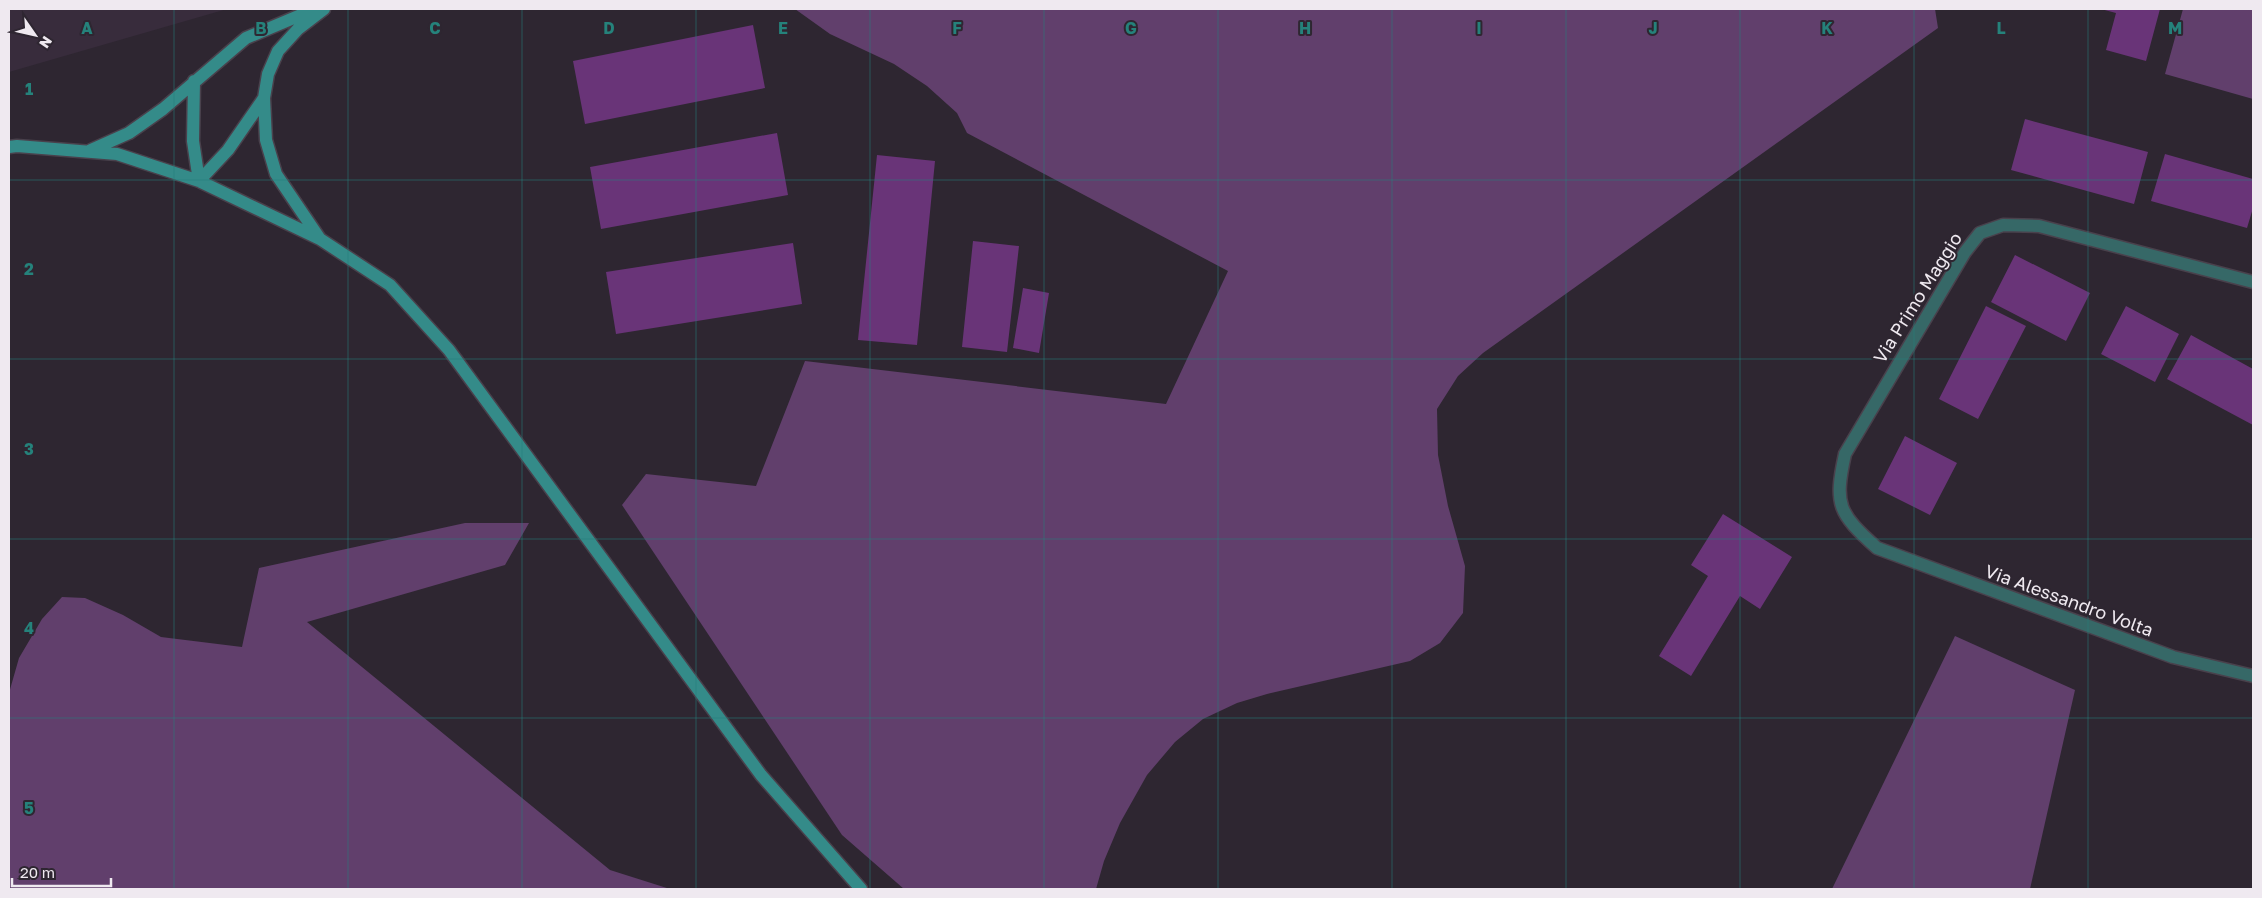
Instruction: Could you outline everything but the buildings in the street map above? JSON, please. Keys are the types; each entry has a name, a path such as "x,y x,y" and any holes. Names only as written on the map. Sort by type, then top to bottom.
{"street":[{"path":"88,152 129,133 163,109 246,38 315,9"},
{"path":"320,239 276,174 266,140 264,98 268,74 278,51 298,29 324,9"},
{"path":"194,81 193,142 199,181"},
{"path":"199,181 228,150 264,98"},
{"path":"9,147 17,146 117,154 199,181 320,239 390,285 449,350 761,775 858,886"},
{"name":"Via Primo Maggio","path":"1877,548 1851,525 1840,506 1839,480 1844,454 1965,252 1980,233 2003,225 2039,226 2253,282"},
{"name":"Via Alessandro Volta","path":"1877,548 2173,657 2253,676"}],"shaded area":[{"path":"9,9 227,9 9,72"},
{"path":"795,9 1935,9 1938,28 1483,353 1458,376 1437,409 1438,455 1448,506 1465,566 1463,613 1440,643 1410,661 1267,694 1237,703 1203,719 1175,742 1147,775 1120,823 1104,861 1096,889 904,889 842,835 622,505 646,474 756,486 805,361 1166,404 1228,271 967,133 957,113 927,86 894,64 830,34"},
{"path":"2183,9 2253,9 2253,99 2165,74"},
{"path":"465,523 529,523 505,565 307,622 610,870 670,889 9,889 9,693 19,658 42,619 62,597 85,598 123,615 161,637 242,647 259,568"},
{"path":"1955,636 2075,690 2030,889 1832,889"}]}
